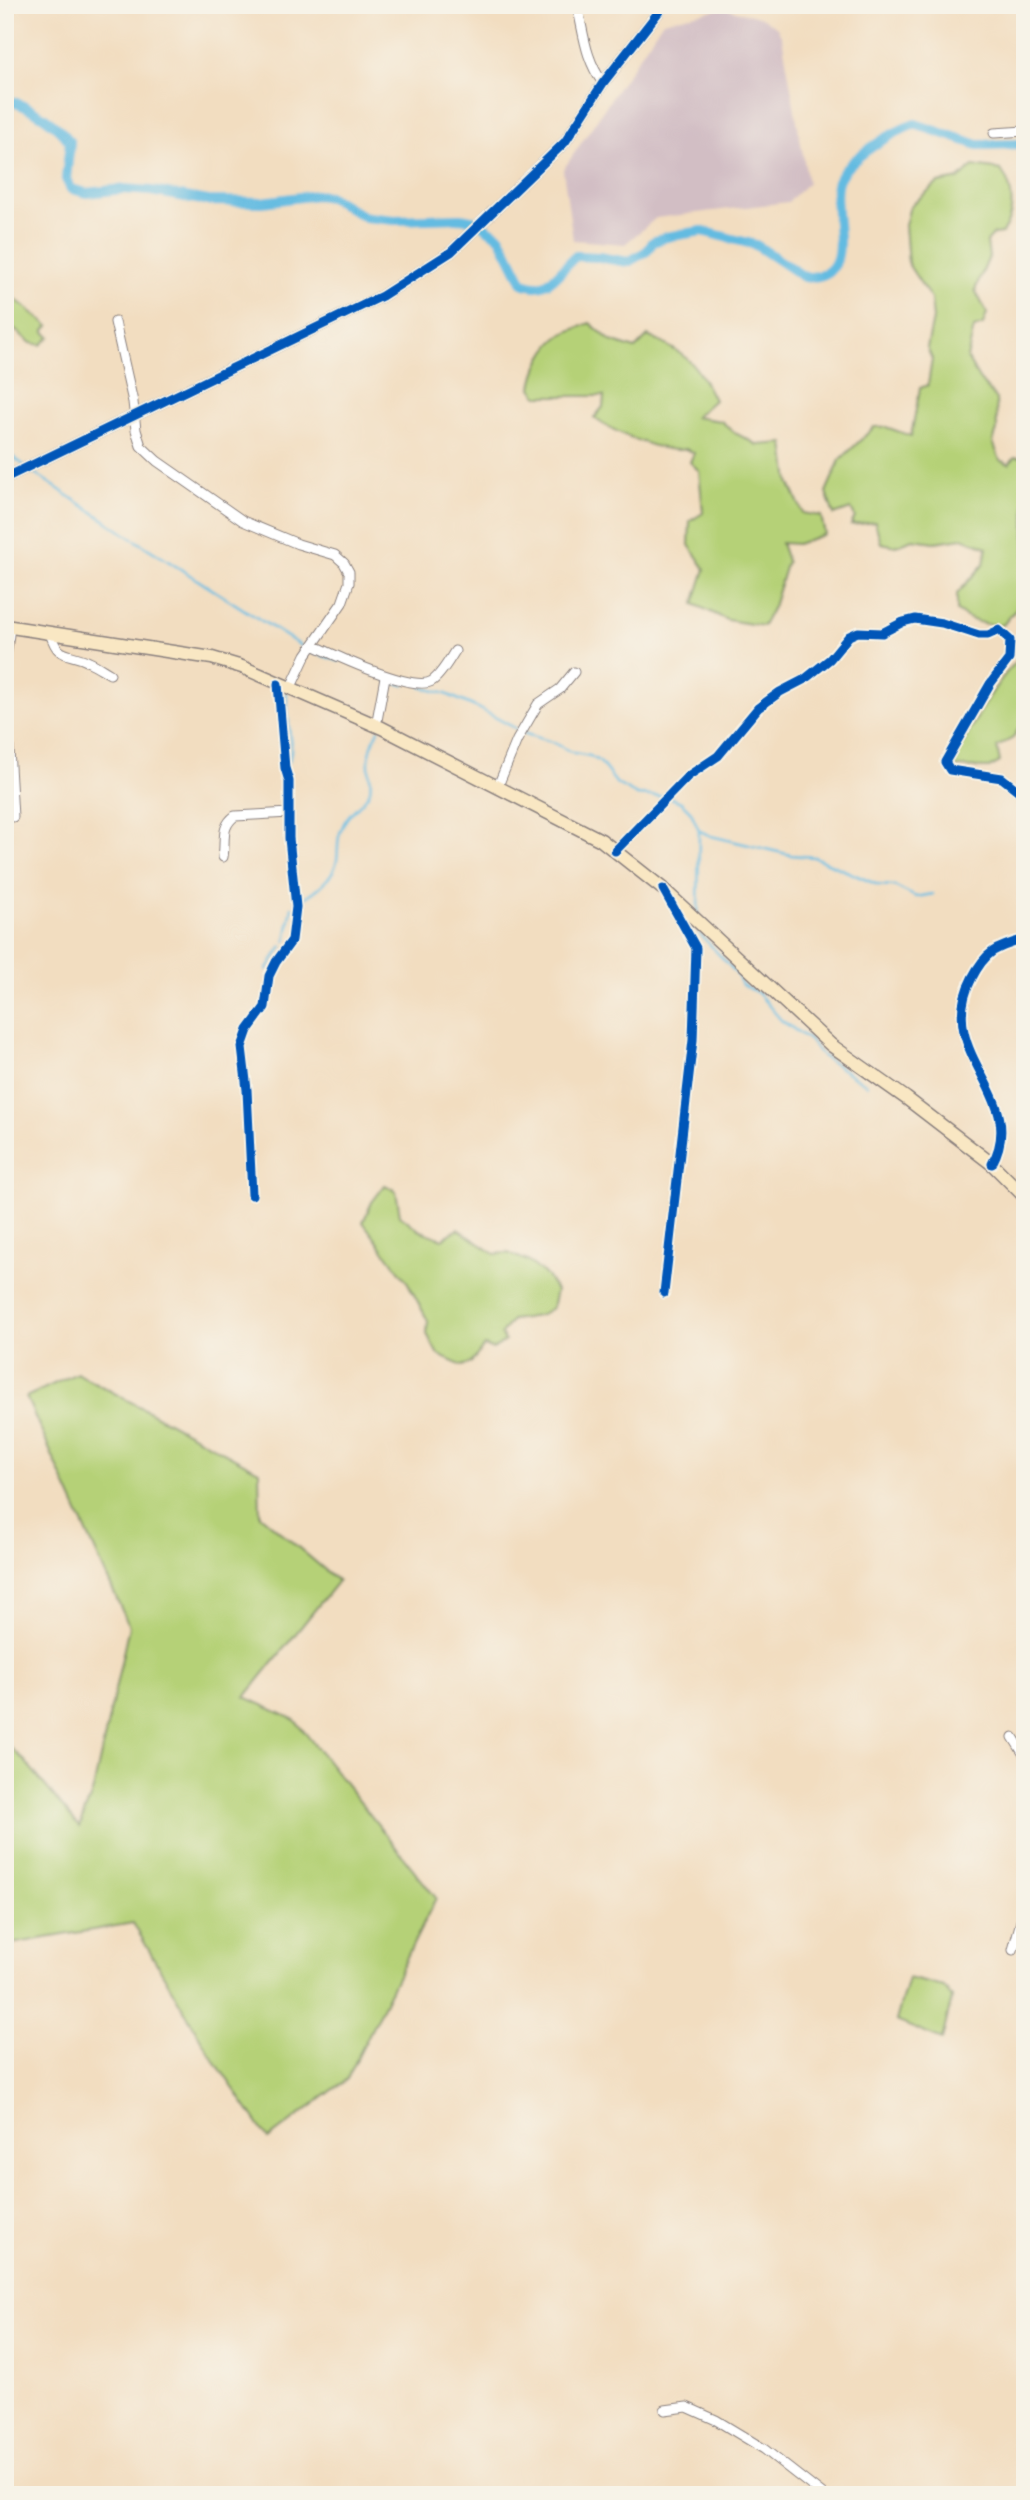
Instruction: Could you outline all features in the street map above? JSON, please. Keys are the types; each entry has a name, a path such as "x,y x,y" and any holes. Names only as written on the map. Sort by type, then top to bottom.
{"main road":[{"path":"8,626 212,659 242,667 378,727 601,840 663,889 831,1045 992,1164 1025,1197"}],"street":[{"path":"578,5 585,47 592,68 603,83"},
{"path":"5,478 382,296 451,251 565,142 603,83 664,5"},
{"path":"994,133 1025,131"},
{"path":"115,323 141,446 157,461 220,506 264,531 335,555 349,572 349,583 342,603 286,688 285,768 289,781 295,903 292,940 269,976 265,1007 248,1030 242,1047 252,1195"},
{"path":"615,851 688,776 718,756 758,708 822,666 849,636 858,632 882,633 915,619 942,623 978,635 988,635 999,630 1010,640 1009,659 990,684 945,762 950,770 1002,778 1025,796"},
{"path":"5,665 8,626"},
{"path":"50,633 54,648 61,654 89,661 110,674"},
{"path":"313,645 385,677 427,684 434,680 455,651"},
{"path":"498,786 517,740 538,704 561,689 574,672"},
{"path":"378,727 385,677"},
{"path":"5,681 13,817"},
{"path":"223,856 226,825 235,816 289,813"},
{"path":"663,889 696,948 693,1040 664,1293"},
{"path":"992,1164 1004,1141 1002,1112 973,1056 963,1023 962,1002 971,980 988,954 994,948 1025,939"},
{"path":"1013,1737 1025,1756"},
{"path":"1013,1950 1025,1907"},
{"path":"664,2410 687,2407 716,2420 764,2449 823,2495"}],"shaded area":[{"path":"724,8 763,18 777,28 782,37 808,183 788,202 656,218 625,244 573,240 563,170 663,21"}],"green space":[{"path":"973,166 1001,170 1009,185 1012,202 1002,233 994,234 987,242 989,257 975,290 987,313 983,325 974,328 967,358 979,379 996,399 997,430 993,442 1000,460 1009,464 1015,457 1025,457 1025,598 1003,625 978,622 957,611 957,594 984,564 987,547 963,538 935,542 912,539 896,546 881,543 875,522 851,525 855,517 851,509 834,515 826,492 840,460 874,427 886,427 911,436 920,388 928,385 932,359 927,348 933,319 931,299 908,264 905,225 910,206 938,183 959,179"},
{"path":"5,291 49,326 44,331 50,337 41,345 31,343 5,322"},
{"path":"590,323 611,341 635,349 648,336 688,360 701,376 714,400 695,417 721,421 735,433 758,445 784,443 789,482 803,513 821,516 825,534 797,544 781,543 787,561 773,607 763,626 727,620 694,604 705,569 689,545 690,521 703,513 699,471 690,462 694,453 686,449 665,449 652,445 625,435 594,418 603,407 604,396 538,396 532,388 538,366 551,344 563,334"},
{"path":"1022,657 1025,660 1025,730 1019,728 1013,738 997,747 1000,762 989,768 955,767 953,760 984,705 1003,677"},
{"path":"385,1185 396,1191 400,1215 419,1230 442,1239 458,1229 495,1254 508,1253 528,1261 547,1276 556,1291 552,1308 538,1316 512,1320 501,1334 505,1341 493,1349 484,1346 471,1363 462,1366 438,1355 427,1334 428,1321 408,1283 363,1222 372,1202"},
{"path":"77,1373 259,1471 260,1515 338,1581 245,1697 295,1720 436,1898 347,2079 268,2139 208,2051 133,1923 5,1945 5,1743 25,1761 79,1827 93,1790 129,1626 26,1397"},
{"path":"908,1978 944,1987 952,1998 942,2040 896,2021"}],"waterway":[{"path":"5,99 41,116 70,142 66,179 71,189 87,193 123,189 151,191 208,201 262,202 317,195 330,197 365,217 395,220 461,218 476,221 500,237 523,283 532,286 547,284 576,256 628,262 647,251 653,242 702,231 756,245 804,277 822,275 832,268 838,256 838,181 850,164 884,140 915,124 978,145 1025,144"},
{"path":"5,451 25,466"},
{"path":"30,470 306,649"},
{"path":"312,652 339,661"},
{"path":"387,681 404,685"},
{"path":"421,687 446,694 480,709 526,734 552,742 574,753 590,756 600,762 617,784 637,795 664,797"},
{"path":"286,693 291,750 289,762"},
{"path":"297,902 322,885 335,867 344,823 370,790 369,756 379,730"},
{"path":"671,798 681,802 691,812 699,830 698,915"},
{"path":"700,831 791,855 814,857 878,885 894,886 916,897 933,894"},
{"path":"286,941 292,907"},
{"path":"697,925 700,934 736,973 742,985 758,993 781,1020 809,1040 822,1056 867,1085"},
{"path":"267,970 282,946"}],"cycle path":[{"path":"5,478 382,296 451,252 565,142 603,83 664,5"},
{"path":"615,851 688,776 718,756 758,708 805,679 830,659 849,636 858,632 882,633 915,619 942,623 979,635 988,635 999,630 1010,640 1009,659 990,684 945,762 950,770 1002,778 1025,796"},
{"path":"252,1195 242,1047 248,1030 265,1007 269,976 292,940 296,907 289,838 289,781 285,768 278,684"},
{"path":"663,889 696,948 693,1040 664,1293"},
{"path":"992,1164 1000,1139 999,1117 992,1095 971,1052 964,1030 963,1005 972,978 987,956 999,948 1025,939"}]}
